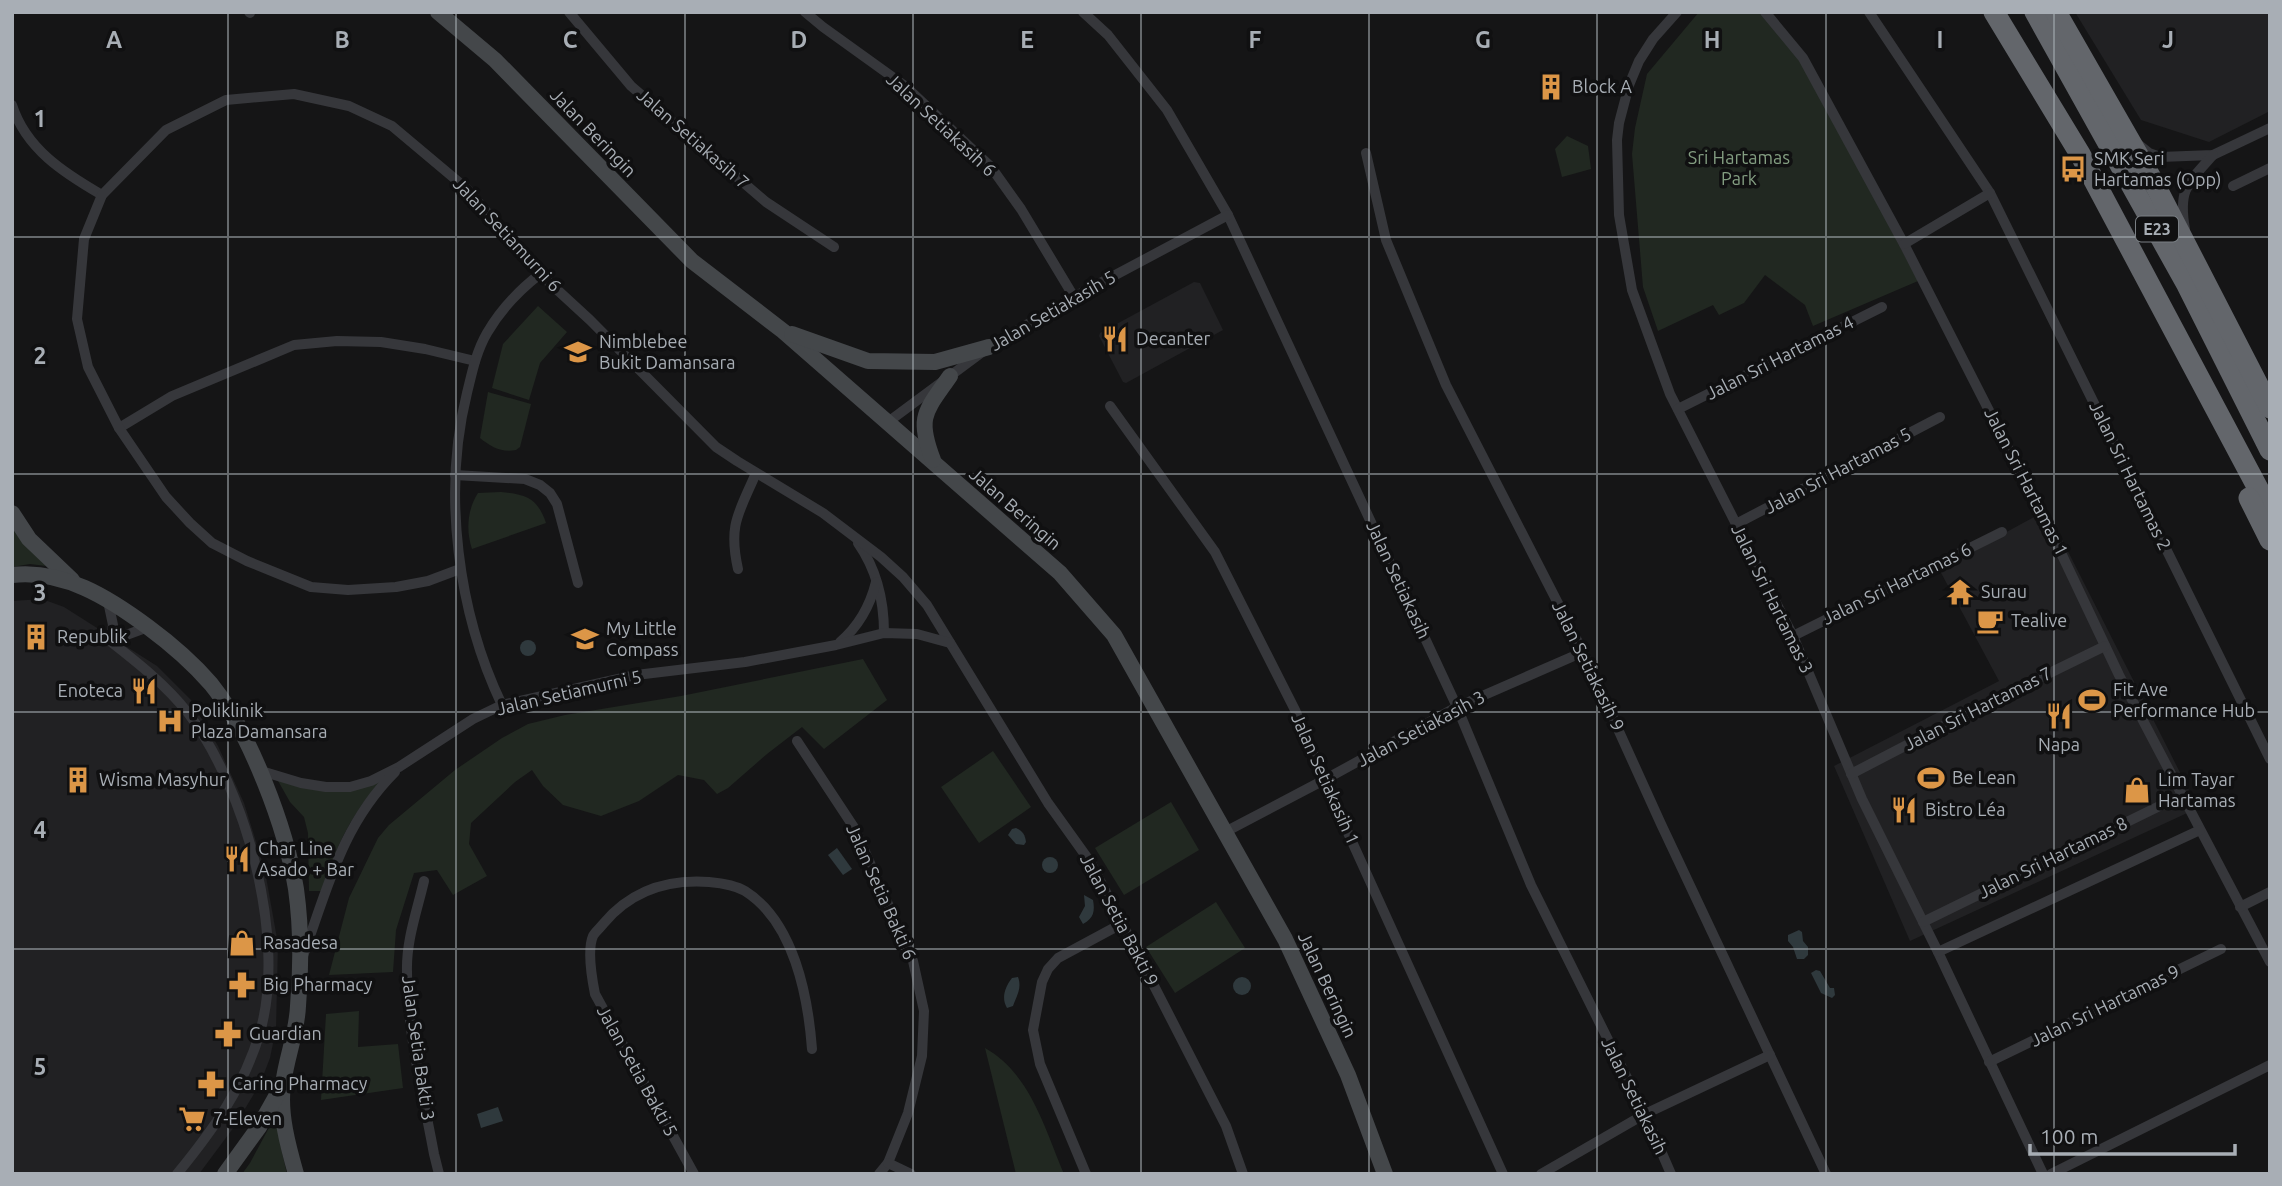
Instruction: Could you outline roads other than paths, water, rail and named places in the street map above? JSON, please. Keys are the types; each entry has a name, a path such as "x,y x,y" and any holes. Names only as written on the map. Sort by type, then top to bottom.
{"highway":[{"name":"E23","path":"1994,12 2070,135 2270,511"},
{"name":"E23","path":"2035,12 2187,285 2270,450"},
{"path":"2056,12 2193,258 2270,408"},
{"path":"2123,235 2270,540"}],"street":[{"name":"Jalan Beringin","path":"438,12 495,60 692,261 783,331 1060,573 1114,635 1285,939 1348,1075 1385,1174"},
{"name":"Jalan Setiakasih 7","path":"569,12 631,86 766,202 834,247"},
{"name":"Jalan Setiakasih 6","path":"805,12 905,86 991,167 1021,209 1073,297"},
{"name":"Jalan Setiakasih","path":"1083,12 1108,35 1167,110 1228,215 1457,707 1531,886 1645,1114 1671,1174"},
{"name":"Jalan Sri Hartamas 3","path":"1676,12 1639,61 1621,111 1617,151 1619,215 1632,290 1670,394 1793,636 1851,774 2043,1174"},
{"name":"Jalan Sri Hartamas 1","path":"1765,12 1803,58 1905,244 2052,534 2105,646 2270,962"},
{"name":"Jalan Sri Hartamas 2","path":"1869,12 1990,193 2270,759"},
{"name":"Jalan Setiamurni 6","path":"460,569 428,581 396,587 348,590 311,587 247,561 212,543 190,523 166,497 119,428 88,367 77,319 84,239 102,195 166,130 226,100 294,94 349,106 392,125 467,189 540,274 590,320 716,447 813,507 891,564 926,605 950,643"},
{"path":"12,104 17,119 43,156 72,178 102,195"},
{"path":"2121,126 2138,145 2160,157 2213,155 2270,128"},
{"name":"Jalan Setiakasih 9","path":"1366,153 1386,240 1446,385 1583,652 1826,1174"},
{"path":"2193,258 2185,229 2182,198 2188,185 2213,155"},
{"path":"2233,186 2270,168"},
{"path":"1905,244 1990,193"},
{"name":"Jalan Setiakasih 5","path":"888,422 989,347 1073,297 1228,215"},
{"path":"502,705 477,635 460,569 455,522 455,475 461,417 475,361 485,335 518,291 540,274"},
{"name":"Jalan Sri Hartamas 4","path":"1678,409 1882,307"},
{"path":"783,331 868,360 935,362 989,347"},
{"path":"119,428 172,396 293,345 337,341 381,342 475,361"},
{"path":"935,465 924,436 926,411 950,376"},
{"name":"Jalan Setiakasih 1","path":"1110,406 1215,552 1295,710 1324,780 1503,1174"},
{"name":"Jalan Sri Hartamas 5","path":"1736,524 1940,417"},
{"path":"738,569 733,543 734,525 756,473"},
{"path":"455,475 525,479 550,493 557,504 578,583"},
{"path":"12,513 29,539 77,584"},
{"name":"Jalan Sri Hartamas 6","path":"1793,636 2002,532"},
{"name":"Jalan Setiamurni 6","path":"850,534 864,551 876,579 882,598 884,633"},
{"path":"12,575 42,575 77,584 148,627 178,650 212,686 238,725 285,842 295,886 298,1008 282,1086 284,1117 296,1174"},
{"path":"836,645 863,617 876,579"},
{"path":"108,601 113,625 110,641"},
{"path":"110,641 148,627"},
{"name":"Jalan Setiamurni 5","path":"258,770 301,783 350,787 371,781 400,767 473,719 502,705 636,675 745,662 884,633 917,634 950,643"},
{"path":"110,641 152,674 178,701 200,731 226,778 245,826 259,880 265,921 269,971 261,1030 230,1102 202,1144 177,1174"},
{"name":"Jalan Setia Bakti 9","path":"950,643 1048,803 1091,863 1226,1126 1243,1174"},
{"name":"Jalan Sri Hartamas 7","path":"1851,774 2105,646"},
{"name":"Jalan Setiakasih 3","path":"1225,832 1457,707 1583,652"},
{"name":"Jalan Setia Bakti 6","path":"797,741 855,829 913,961 924,1011 922,1056 908,1112 888,1163 879,1174"},
{"name":"Jalan Setiamurni 5","path":"299,964 342,847 370,800 400,767"},
{"name":"Jalan Sri Hartamas 8","path":"1923,922 2182,795"},
{"name":"Jalan Sri Hartamas 8","path":"1938,952 2200,830"},
{"name":"Jalan Setia Bakti 5","path":"694,1174 595,994 590,966 593,937 614,911 653,887 686,880 719,883 744,890 775,920 789,948 802,979 810,1015 812,1049"},
{"name":"Jalan Setia Bakti 3","path":"424,881 409,945 407,971 410,1014 439,1174"},
{"path":"2240,907 2270,892"},
{"path":"1086,1174 1040,1064 1033,1030 1042,982 1048,969 1058,958 1123,923"},
{"name":"Jalan Sri Hartamas 9","path":"1989,1062 2221,949"},
{"path":"1541,1174 1645,1114 1770,1055"},
{"path":"2051,1174 2270,1065"},
{"path":"225,1174 259,1127 282,1086"},
{"path":"888,1163 911,1174"}],"place":[{"name":"Block A","path":"1551,87"},
{"name":"SMK Seri Hartamas (Opp)","path":"2073,169"},
{"name":"Decanter","path":"1115,339"},
{"name":"Nimblebee Bukit Damansara","path":"578,352"},
{"name":"Surau","path":"1960,592"},
{"name":"Tealive","path":"1990,621"},
{"name":"Republik","path":"36,637"},
{"name":"My Little Compass","path":"585,639"},
{"name":"Enoteca","path":"144,691"},
{"name":"Fit Ave Performance Hub","path":"2092,700"},
{"name":"Napa","path":"2059,716"},
{"name":"Poliklinik Plaza Damansara","path":"170,721"},
{"name":"Be Lean","path":"1931,778"},
{"name":"Wisma Masyhur","path":"78,780"},
{"name":"Lim Tayar Hartamas","path":"2137,790"},
{"name":"Bistro Léa","path":"1904,810"},
{"name":"Char Line Asado + Bar","path":"237,859"},
{"name":"Rasadesa","path":"242,943"},
{"name":"Big Pharmacy","path":"242,985"},
{"name":"Guardian","path":"228,1034"},
{"name":"Caring Pharmacy","path":"211,1084"},
{"name":"7-Eleven","path":"192,1119"}],"park label":[{"name":"Sri Hartamas Park","path":"1739,168"}]}
